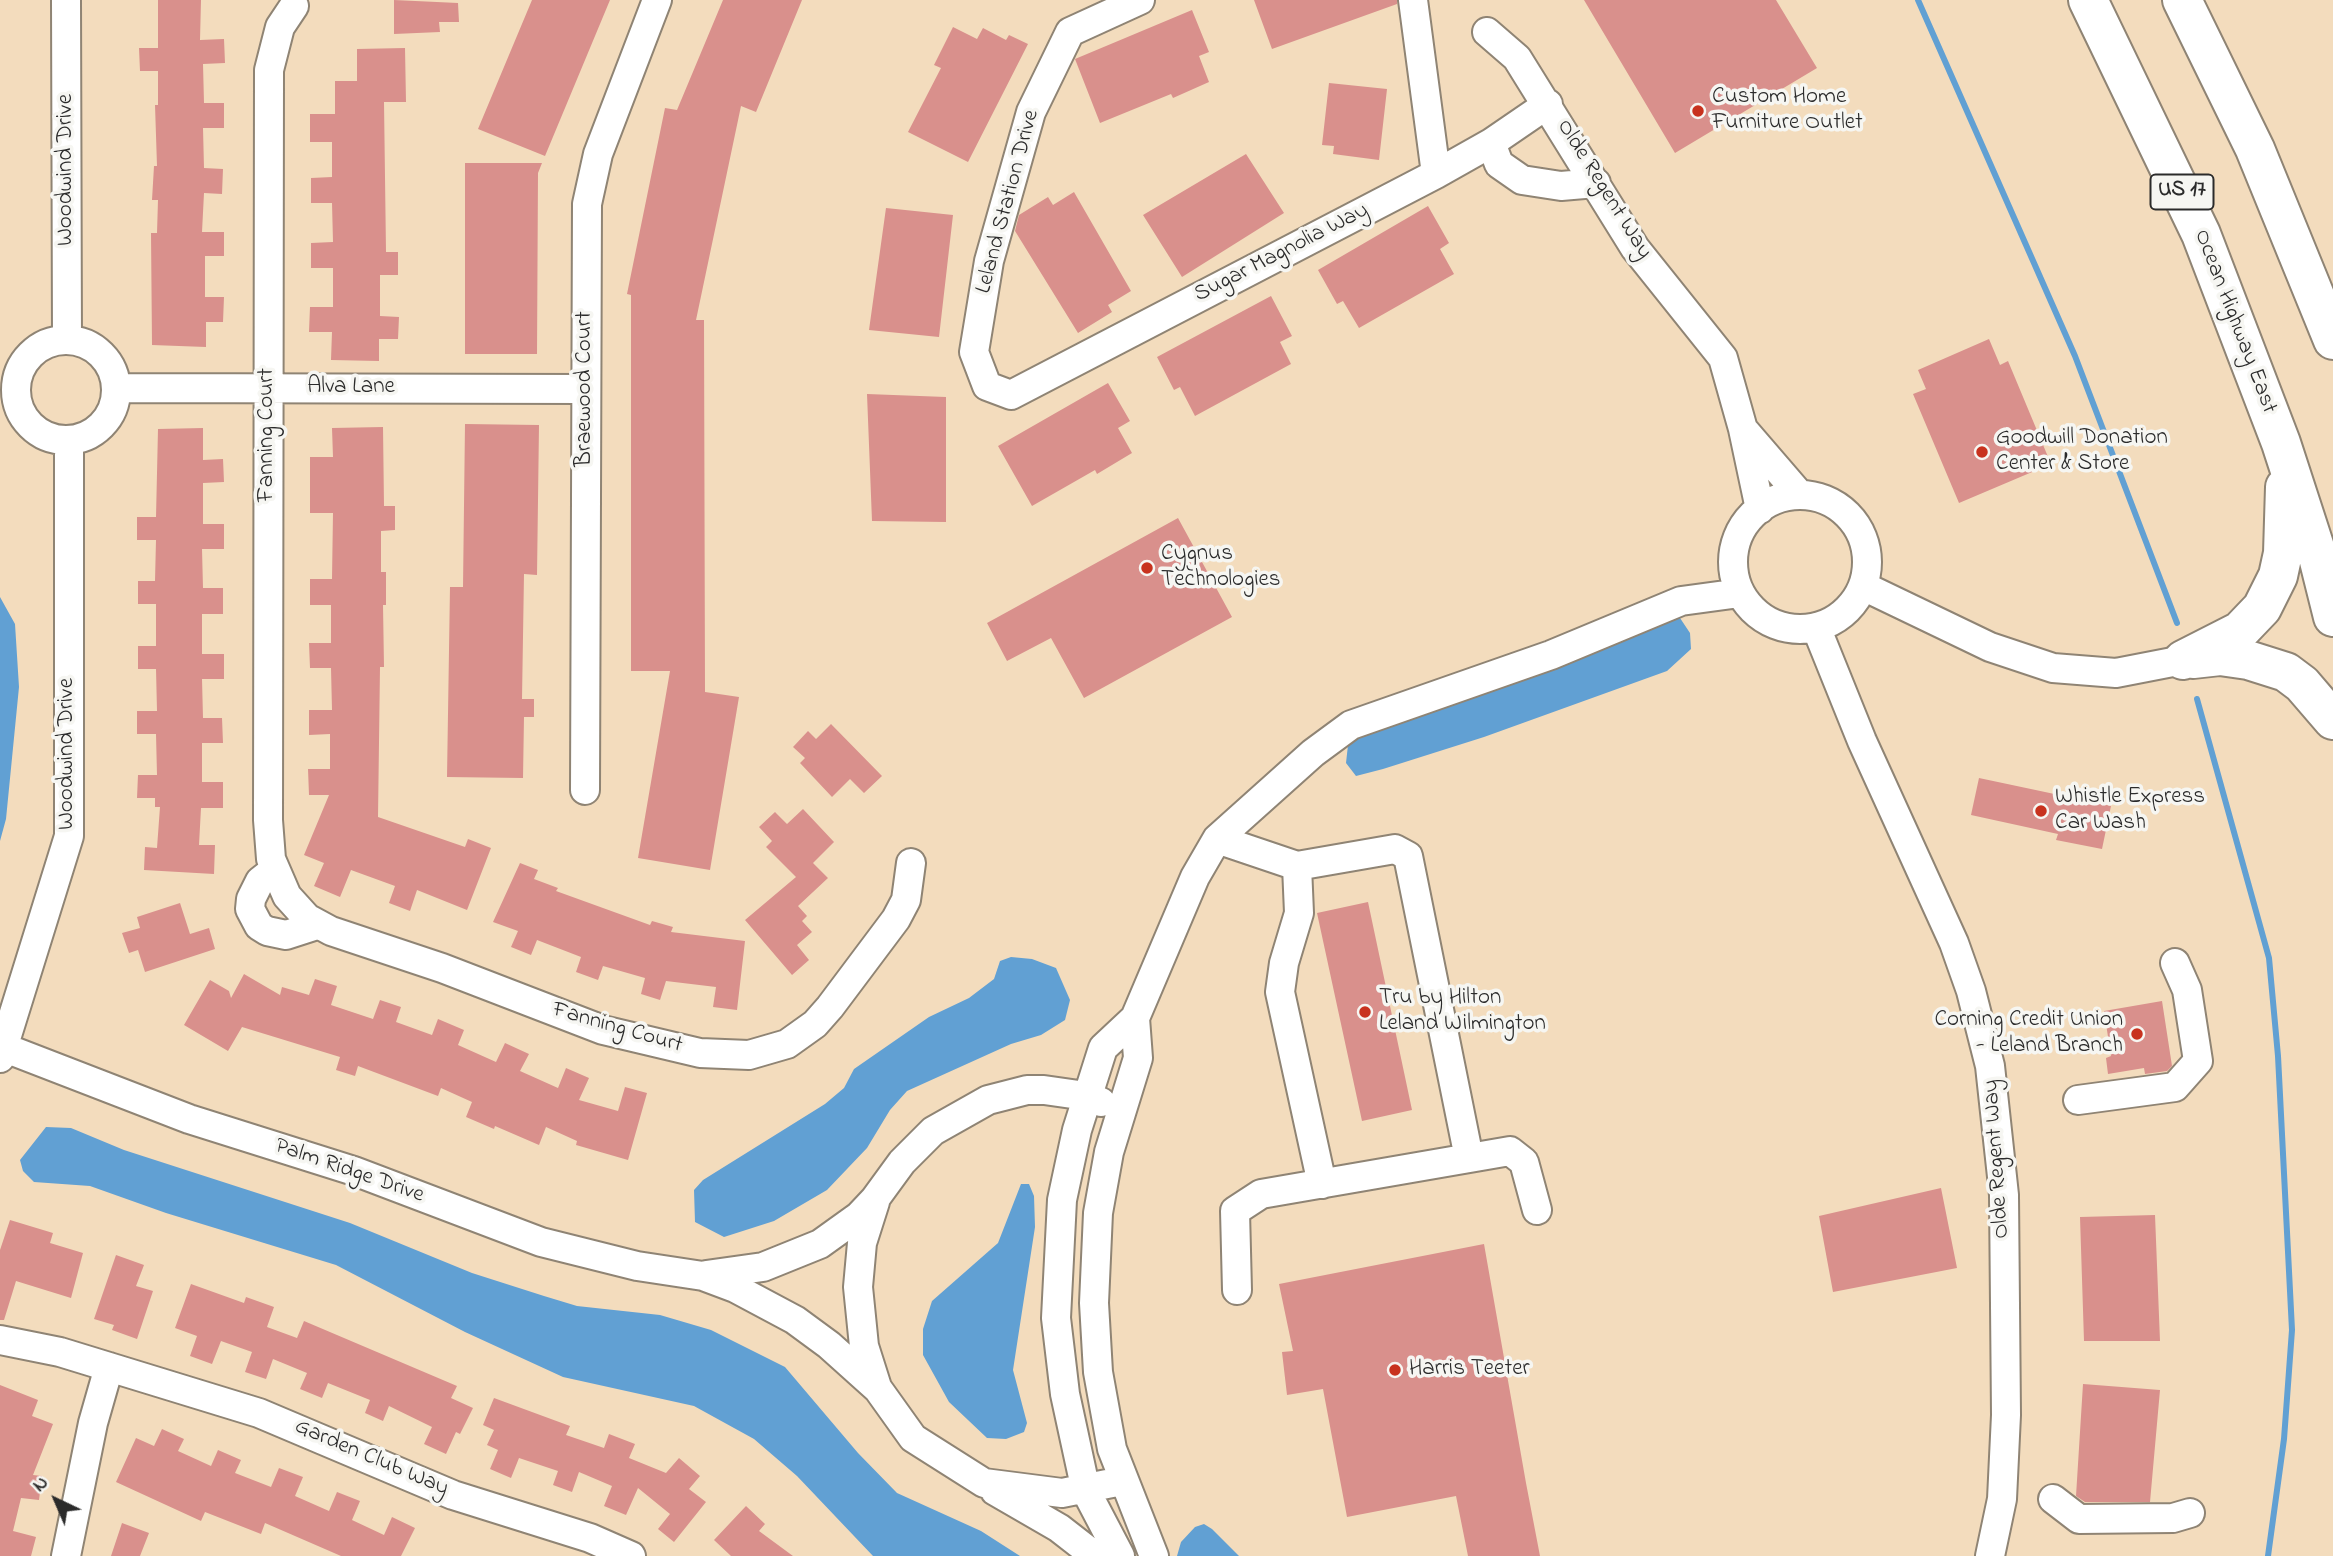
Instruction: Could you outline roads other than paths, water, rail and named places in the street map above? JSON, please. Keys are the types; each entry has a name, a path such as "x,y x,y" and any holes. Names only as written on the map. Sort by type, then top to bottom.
{"highway":[{"name":"Ocean Highway East","path":"2088,0 2201,234 2281,443 2318,557 2333,617"},
{"path":"2182,0 2260,160 2333,340"},
{"path":"2183,660 2240,631 2262,608 2278,576 2286,506 2281,443"},
{"path":"2183,660 2220,656 2248,660 2286,673 2302,684 2333,720"}],"street":[{"name":"Woodwind Drive","path":"66,0 67,340"},
{"name":"Braewood Court","path":"585,790 586,232 591,178 657,0"},
{"name":"Leland Station Drive","path":"1011,395 988,386 974,352 989,261 1031,112 1070,32 1140,0"},
{"path":"1413,0 1436,174"},
{"name":"Fanning Court","path":"294,6 280,27 270,70 268,820 274,870 287,896 317,925 626,1037 700,1052 749,1055 787,1044 815,1024 830,1007 896,919 906,900 911,863"},
{"name":"Olde Regent Way","path":"1488,32 1517,58 1635,248 1723,358 1743,429 1760,509"},
{"name":"Sugar Magnolia Way","path":"1011,395 1436,174 1491,143 1548,104"},
{"path":"1491,143 1499,164 1522,180 1561,186 1597,184"},
{"path":"67,340 80,341 96,349 109,363 117,388 114,406 106,421 86,436 69,440 54,439 31,425 21,411 8,377 28,357 50,343 67,340"},
{"name":"Alva Lane","path":"117,388 586,389"},
{"name":"Olde Regent Way","path":"1743,429 1799,494"},
{"name":"Woodwind Drive","path":"1,1050 69,836 69,440"},
{"path":"1799,494 1822,498 1853,520 1864,540 1868,563 1863,586 1855,601 1838,618 1816,627 1797,629 1774,624 1754,611 1740,593 1733,564 1737,540 1754,513 1773,500 1799,494"},
{"path":"1863,586 1990,647 2053,668 2116,673 2183,660"},
{"path":"1120,1556 1086,1491 1065,1394 1056,1318 1055,1281 1062,1200 1086,1096 1103,1048 1135,1018 1195,877 1217,839 1313,753 1350,725 1551,655 1681,601 1740,593"},
{"name":"Olde Regent Way","path":"1816,627 1863,741 1954,943 1974,1002 1990,1066 2004,1195 2006,1415 2002,1499 1990,1556"},
{"path":"1217,839 1297,866 1395,849 1408,856 1469,1158"},
{"path":"1297,866 1299,914 1284,963 1280,992 1322,1184"},
{"path":"274,870 260,881 251,899 250,909 259,926 267,931 286,935 317,925"},
{"path":"2078,1100 2175,1087 2198,1060 2187,990 2175,963"},
{"path":"1135,1018 1138,1058 1120,1110 1098,1213 1094,1303 1105,1419 1122,1481 1154,1556"},
{"name":"Palm Ridge Drive","path":"1,1050 189,1119 355,1171 541,1242 637,1266 704,1276 758,1298 829,1345 878,1389 913,1438 984,1483 1062,1493 1086,1491 1122,1481"},
{"name":"Palm Ridge Drive","path":"704,1276 763,1267 791,1258 843,1230 876,1199 916,1146 966,1110 998,1097 1027,1090 1086,1096 1120,1110"},
{"path":"1237,1290 1235,1211 1261,1194 1510,1151 1524,1162 1537,1210"},
{"path":"876,1199 862,1243 858,1287 864,1346 878,1389"},
{"name":"Garden Club Way","path":"0,1339 47,1349 260,1413 453,1494 590,1538 631,1556"},
{"path":"66,1556 93,1423 109,1367"},
{"path":"984,1483 1059,1528 1095,1556"},
{"path":"2053,1499 2079,1520 2173,1518 2190,1513"}],"water":[{"path":"0,597 15,624 19,687 6,819 0,841"},
{"path":"1678,615 1690,633 1691,649 1667,671 1484,737 1383,769 1356,776 1346,763 1348,745 1359,729"},
{"path":"1011,957 1032,959 1056,968 1070,1000 1065,1020 1041,1035 1011,1044 907,1091 890,1110 867,1148 827,1190 774,1221 724,1237 695,1222 694,1190 703,1180 825,1104 844,1088 854,1069 929,1017 969,998 994,979 1000,961"},
{"path":"46,1127 71,1128 124,1150 350,1223 472,1273 544,1296 577,1306 660,1315 711,1330 785,1367 858,1453 897,1493 981,1531 1020,1556 873,1556 797,1476 754,1439 694,1406 563,1377 465,1332 336,1265 166,1213 90,1186 34,1182 23,1171 20,1160"},
{"path":"1021,1184 1029,1184 1034,1196 1035,1227 1013,1370 1027,1423 1024,1432 1006,1439 987,1438 949,1402 923,1355 923,1329 932,1301 998,1243"},
{"path":"1204,1524 1239,1556 1177,1556 1181,1542 1195,1527"}],"waterway":[{"path":"1918,0 2075,356 2177,623"},
{"path":"2197,699 2269,958 2278,1056 2292,1330 2284,1439 2268,1556"}],"place":[{"name":"Custom Home Furniture Outlet","path":"1698,111"},
{"name":"Goodwill Donation Center & Store","path":"1982,452"},
{"name":"Cygnus Technologies","path":"1147,568"},
{"name":"Whistle Express Car Wash","path":"2041,811"},
{"name":"Tru by Hilton Leland Wilmington","path":"1365,1012"},
{"name":"Corning Credit Union - Leland Branch","path":"2137,1034"},
{"name":"Harris Teeter","path":"1395,1370"}]}
